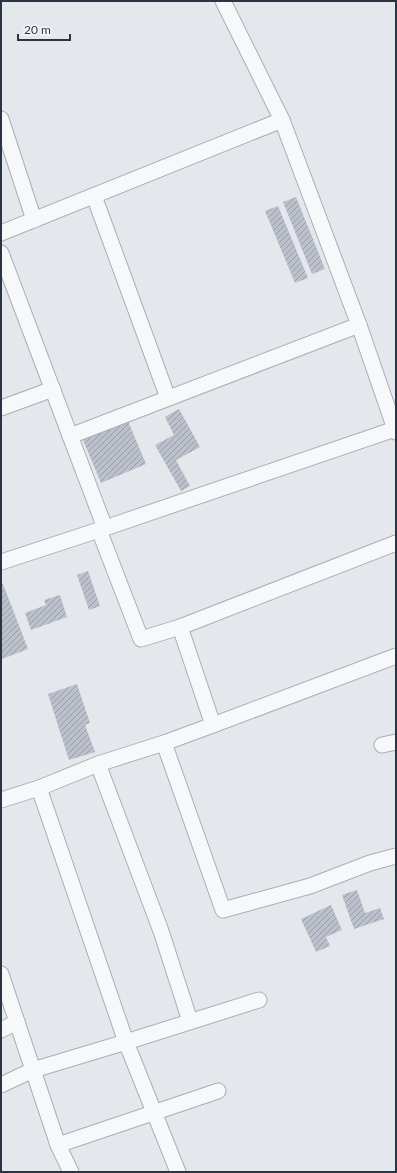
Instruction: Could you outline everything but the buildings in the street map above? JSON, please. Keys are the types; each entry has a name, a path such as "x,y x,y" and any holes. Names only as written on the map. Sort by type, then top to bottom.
{"street":[{"path":"1,562 396,431 359,325 282,120 223,1"},
{"path":"1,119 34,220"},
{"path":"1,233 282,120"},
{"path":"94,196 168,398"},
{"path":"1,253 53,389 141,640 180,628 396,543"},
{"path":"70,436 359,325"},
{"path":"1,408 53,389"},
{"path":"180,628 213,725"},
{"path":"1,800 39,788 98,764 164,743 396,656"},
{"path":"164,743 224,910 310,886 370,863 396,856"},
{"path":"98,764 161,931 190,1021"},
{"path":"39,788 126,1042 178,1172"},
{"path":"1,974 58,1145 71,1172"},
{"path":"1,1085 33,1070 259,1000"},
{"path":"1,1030 17,1022"},
{"path":"58,1145 218,1091"}]}
